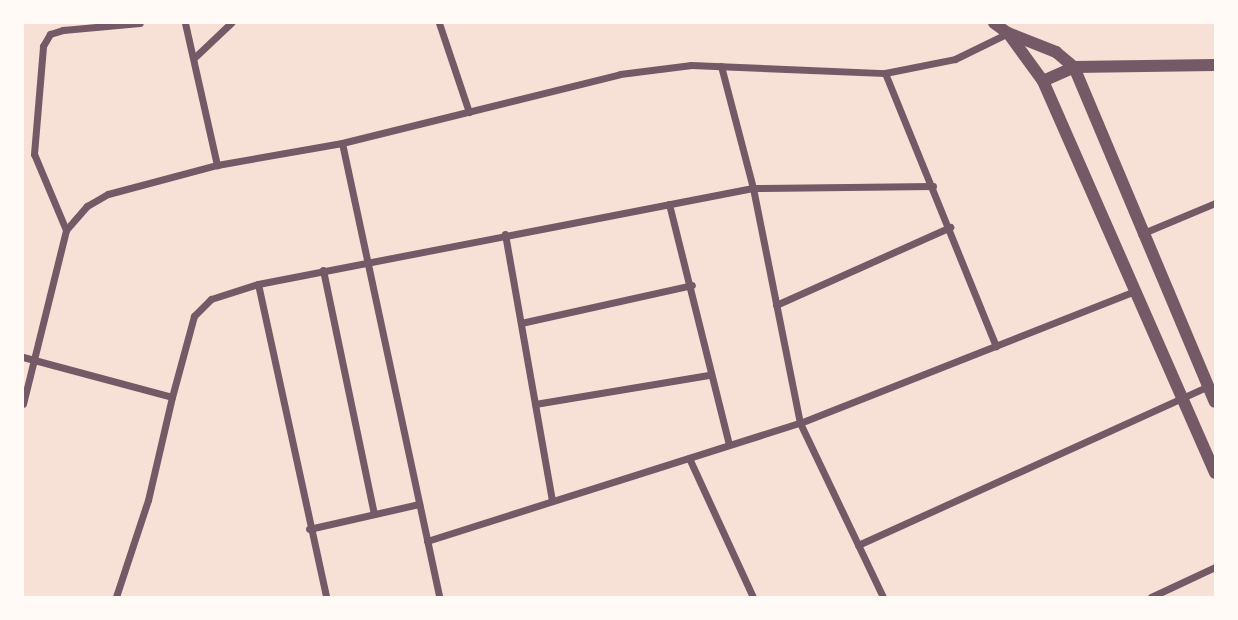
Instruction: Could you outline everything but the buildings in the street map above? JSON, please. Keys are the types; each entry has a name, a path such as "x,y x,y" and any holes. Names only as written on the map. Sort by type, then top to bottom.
{"street":[{"path":"66,230 34,154 43,46 50,34 63,30 139,23"},
{"path":"185,23 195,57 217,165"},
{"path":"195,57 231,23"},
{"path":"439,23 470,111"},
{"path":"994,23 1008,33 1048,48 1074,67 1141,234 1215,402"},
{"path":"23,404 66,230 87,206 108,194 217,165 342,143 620,74 721,66 885,73 955,60 1008,33"},
{"path":"1008,33 1043,81 1138,290 1215,473"},
{"path":"1043,81 1074,67 1215,65"},
{"path":"721,66 753,188 800,423 883,597"},
{"path":"885,73 950,227 996,346"},
{"path":"342,143 439,597"},
{"path":"117,597 148,500 194,316 211,299 258,284 323,270 753,188 933,186"},
{"path":"1141,234 1215,203"},
{"path":"669,204 692,285 709,374 729,445"},
{"path":"776,305 950,227"},
{"path":"505,234 552,501"},
{"path":"323,270 374,514"},
{"path":"258,284 309,529 326,597"},
{"path":"521,323 692,285"},
{"path":"427,541 800,423 1138,290"},
{"path":"23,358 172,397"},
{"path":"536,404 709,374"},
{"path":"858,545 1208,386"},
{"path":"689,458 751,596"},
{"path":"309,529 419,504"},
{"path":"1151,597 1215,567"}]}
